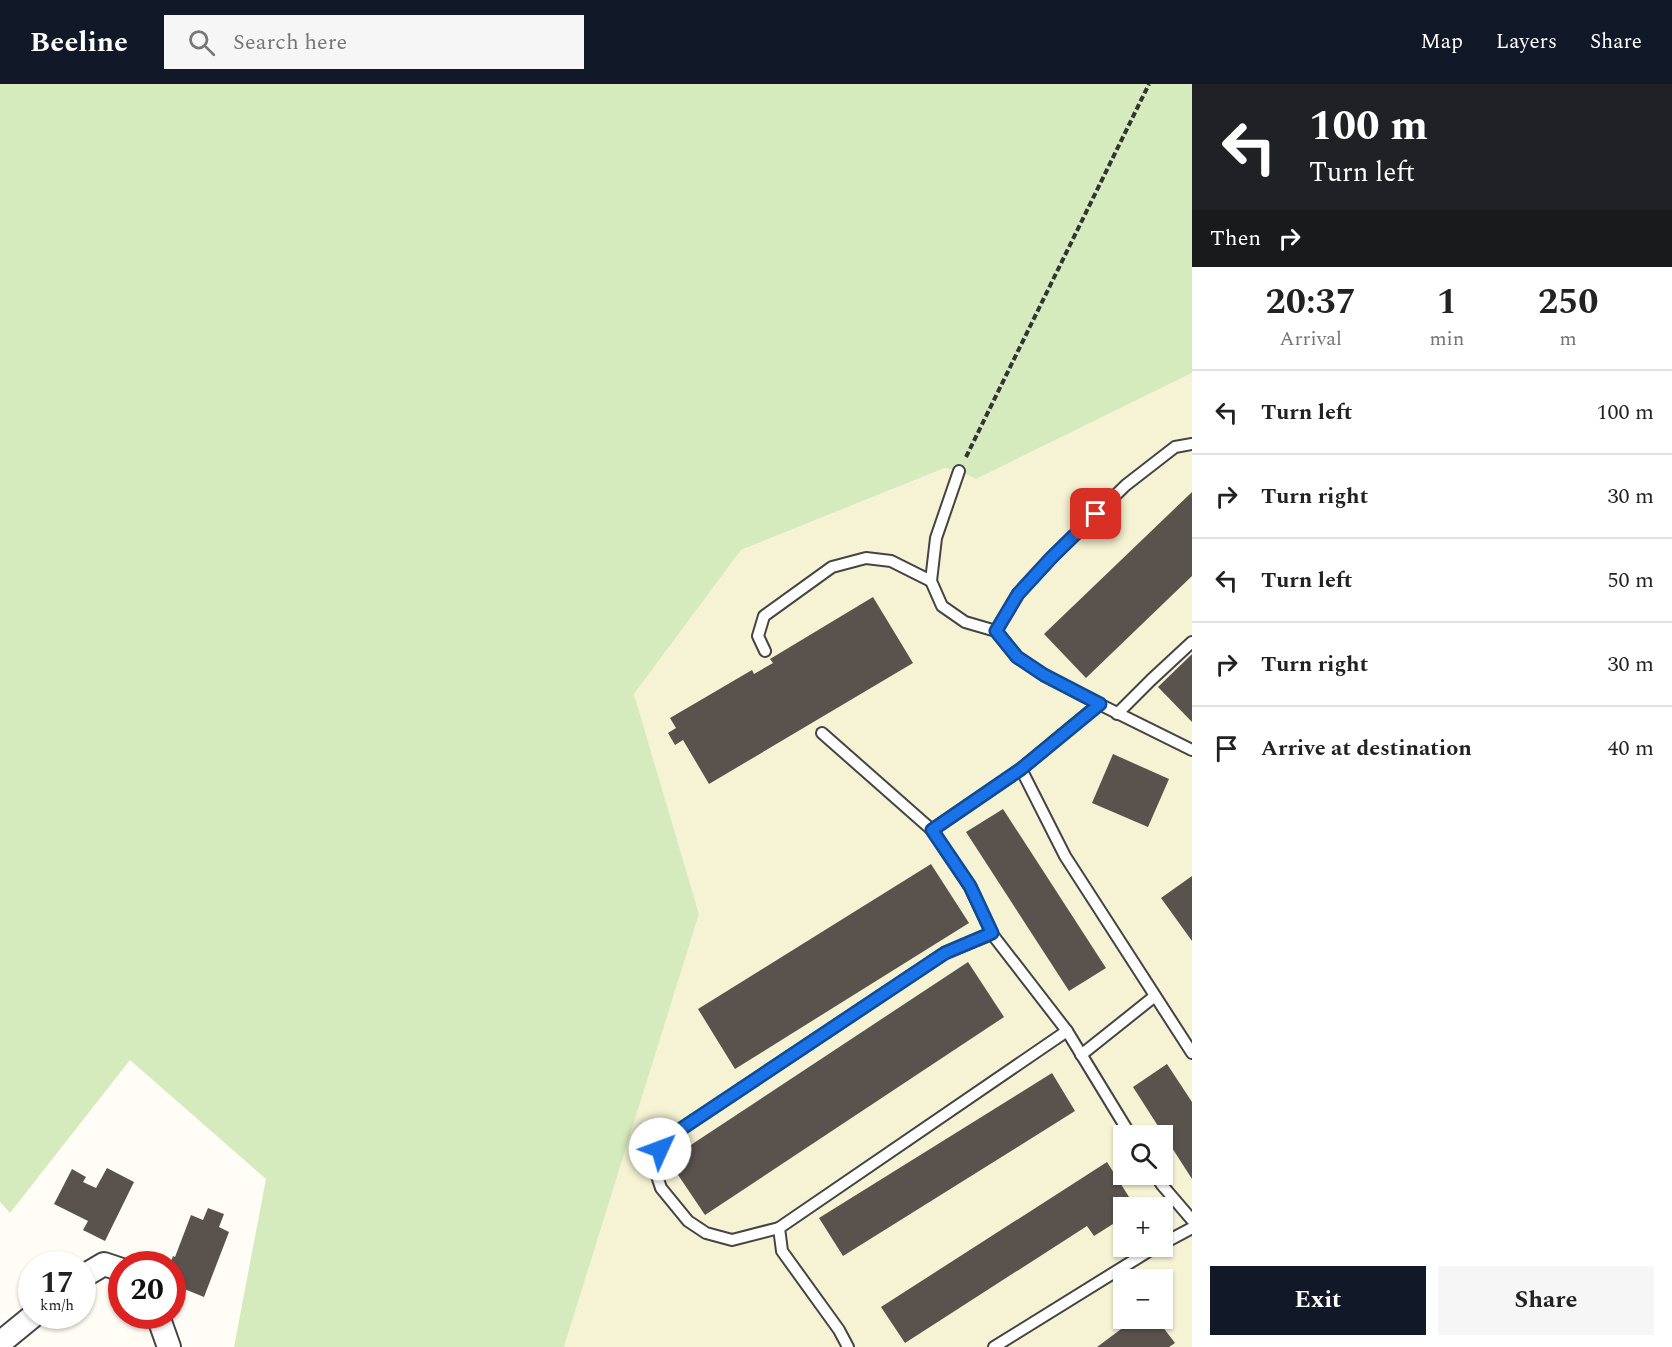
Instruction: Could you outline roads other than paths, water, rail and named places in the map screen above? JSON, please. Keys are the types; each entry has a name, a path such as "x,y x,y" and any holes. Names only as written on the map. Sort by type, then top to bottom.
{"street":[{"path":"0,1343 18,1328"},
{"path":"163,1329 169,1347"}],"lane":[{"path":"996,631 1018,594 1052,557 1126,485 1175,447 1192,444"},
{"path":"959,471 936,538 931,581 942,606 964,622 996,631 1017,657 1044,675 1192,750"},
{"path":"765,651 758,636 764,616 832,567 866,558 891,561 931,581"},
{"path":"1118,714 1192,642"},
{"path":"932,830 1021,769 1100,704"},
{"path":"822,733 932,830 970,886 992,933 1067,1031 1124,1125"},
{"path":"1021,769 1065,856 1192,1053"},
{"path":"992,933 945,953 669,1137 660,1149 655,1170 661,1188 688,1221 706,1233 732,1240 778,1228 1067,1031"},
{"path":"1081,1055 1155,996"},
{"path":"1162,1185 1192,1220"},
{"path":"778,1228 782,1251 839,1330 848,1347"},
{"path":"1173,1238 1192,1228"},
{"path":"994,1347 1139,1257"}]}
